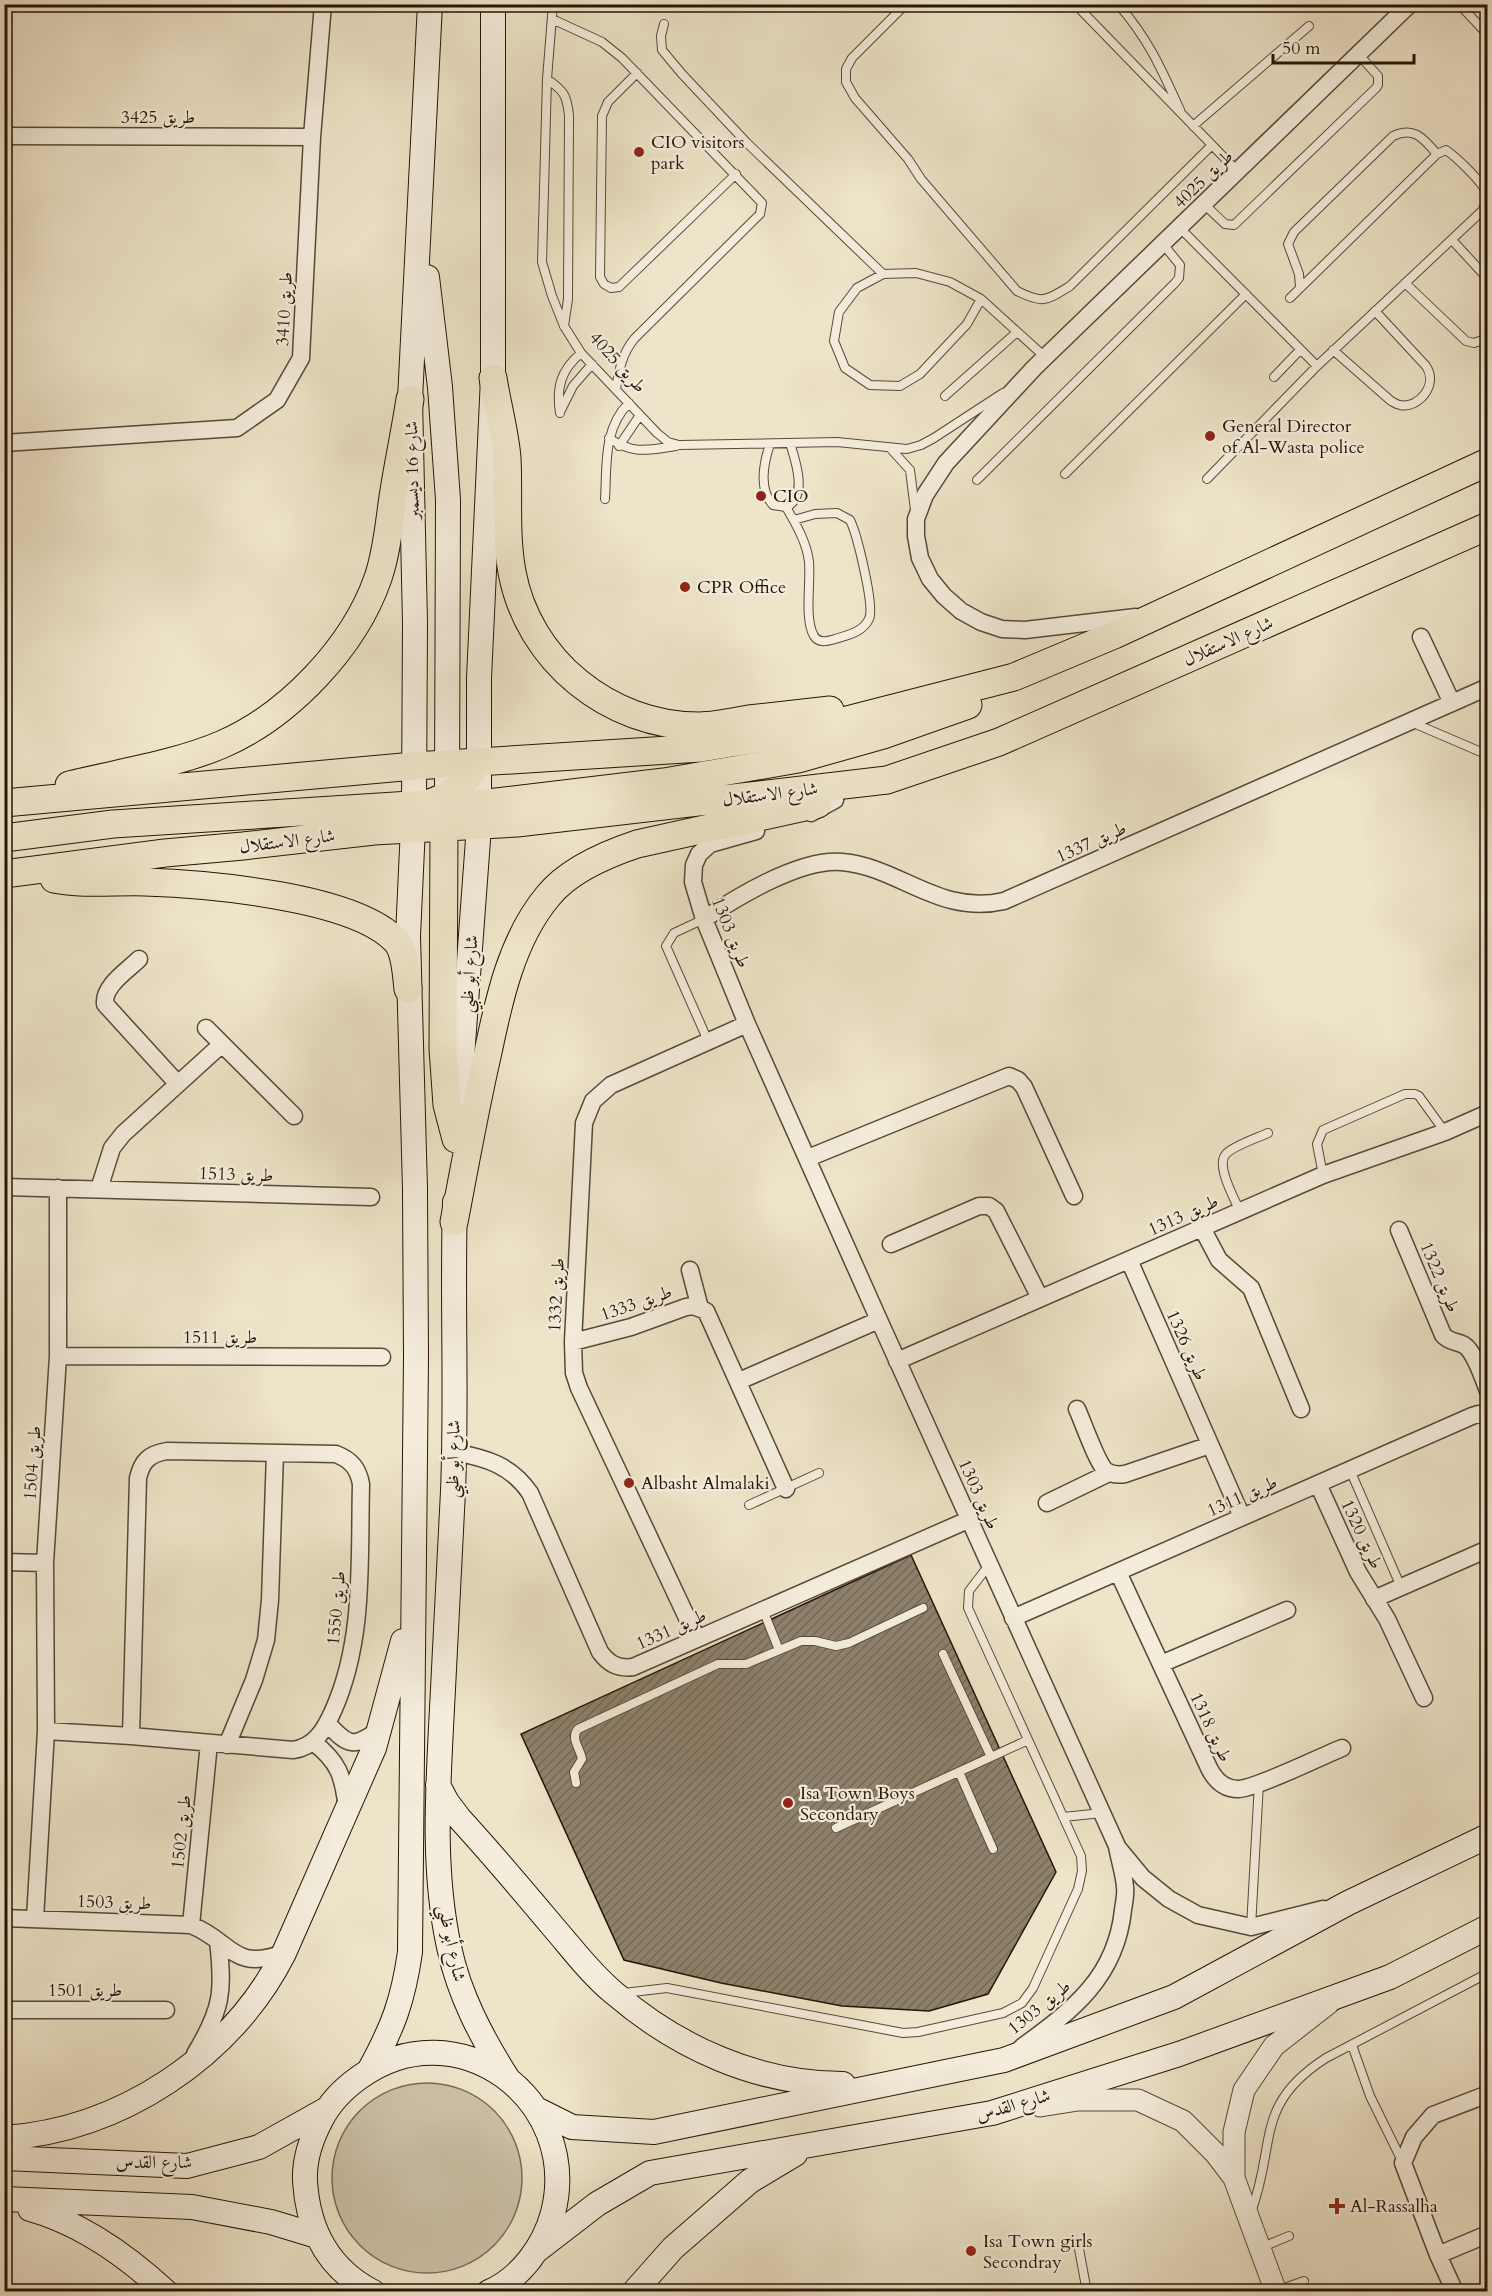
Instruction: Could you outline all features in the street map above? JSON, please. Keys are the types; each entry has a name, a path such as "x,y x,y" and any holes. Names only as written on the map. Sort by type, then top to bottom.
{"main road":[{"name":"شارع 16 ديسمبر","path":"414,766 415,623 410,399 430,4"},
{"path":"493,4 492,378 479,678 479,815 798,759 883,735 974,704 1014,677"},
{"path":"419,209 440,387 448,500 446,673 448,764 435,812 442,1049 447,1105 456,1138"},
{"path":"492,378 507,456 507,530 512,573 526,620 544,648 566,672 603,702 633,713 676,724 701,726 933,698"},
{"path":"9,803 63,787 193,755 252,730 294,698 329,661 358,620 378,578 388,534 410,399"},
{"path":"9,803 414,766 701,748 804,732 1014,677 1094,644 1488,462"},
{"name":"شارع الاستقلال","path":"12,873 165,853 374,831 435,812 479,815 606,814 887,780 999,742 1488,526"},
{"path":"4,838 113,824 435,812 465,782 478,762"},
{"path":"414,766 435,812"},
{"path":"454,1222 479,1088 496,1015 511,965 525,932 548,895 586,866 612,852 638,844 836,800 862,793 887,780"},
{"name":"شارع أبو ظبي","path":"370,2069 398,2013 406,1983 410,1952 416,1212 408,936 435,812"},
{"name":"شارع أبو ظبي","path":"479,815 456,1138 454,1452 438,1785 438,1874 442,1915 459,1984 489,2049 508,2079"},
{"path":"12,873 69,882 144,882 216,887 277,896 337,909 378,926 397,942 403,954 408,989"},
{"path":"4,2138 47,2132 83,2123 118,2110 186,2070 246,2013 271,1979 284,1953 381,1729 412,1606"},
{"path":"438,1785 459,1818 612,1992 651,2023 695,2049 742,2068 800,2080 840,2084 891,2082"},
{"path":"538,2110 572,2127 654,2132 1004,2060 1174,1997 1348,1903 1488,1836"},
{"name":"شارع القدس","path":"536,2251 597,2204 650,2173 992,2113 1179,2054 1390,1977 1488,1927"},
{"path":"363,2288 333,2261 317,2236 307,2205 305,2171 312,2138 327,2109 346,2087 370,2069 397,2058 426,2053 455,2055 483,2064 508,2079 538,2110 551,2137 557,2166 557,2196 550,2225 536,2251 519,2271 495,2290"},
{"name":"شارع القدس","path":"4,2158 188,2166 260,2147 327,2109"},
{"path":"633,2292 673,2248 750,2181 810,2146"},
{"path":"4,2201 192,2207 271,2222 317,2236"},
{"path":"4,2201 55,2216 97,2238 166,2292"}],"street":[{"name":"طريق 3410","path":"4,443 237,428 277,400 301,358 312,137 323,4"},
{"name":"طريق 4025","path":"1155,615 1025,630 1002,629 981,622 961,611 944,596 930,579 920,558 916,519 925,495 946,463 1044,357 1205,205 1410,4"},
{"name":"طريق 3425","path":"4,136 312,137"},
{"path":"1421,637 1452,703"},
{"name":"طريق 1337","path":"704,919 771,881 806,866 829,861 865,867 957,903 980,905 1004,901 1488,687"},
{"name":"طريق 1303","path":"836,800 786,824 718,841 704,848 695,860 693,882 704,919 747,1023 1117,1846 1125,1889 1122,1923 1112,1958 1088,1992 1059,2020 1004,2060"},
{"path":"139,959 107,989 104,997 105,1004 177,1083"},
{"name":"طريق 1332","path":"697,1639 579,1388 573,1366 584,1123 593,1101 611,1085 747,1023"},
{"path":"206,1028 294,1116"},
{"path":"99,1190 112,1148 123,1134 222,1044"},
{"path":"808,1158 1009,1076 1018,1080 1024,1087 1074,1196"},
{"name":"طريق 1313","path":"897,1361 1323,1175 1445,1132 1488,1113"},
{"name":"طريق 1513","path":"4,1187 371,1197"},
{"name":"طريق 1504","path":"35,1919 46,1731 45,1563 58,1356 58,1188"},
{"path":"891,1244 979,1206 989,1206 996,1211 1040,1298"},
{"path":"1202,1228 1219,1260 1251,1288 1301,1409"},
{"name":"طريق 1322","path":"1398,1230 1443,1335 1450,1341 1470,1350 1488,1391"},
{"name":"طريق 1326","path":"1129,1260 1242,1517"},
{"path":"690,1270 700,1308"},
{"name":"طريق 1333","path":"573,1342 631,1326 686,1307 700,1308 710,1317 786,1489"},
{"path":"739,1381 879,1320"},
{"name":"طريق 1511","path":"58,1356 382,1357"},
{"path":"1077,1409 1101,1465 1109,1473"},
{"name":"طريق 1311","path":"1013,1618 1472,1416 1478,1414 1488,1417"},
{"path":"1047,1503 1109,1473 1125,1474 1210,1445"},
{"name":"طريق 1550","path":"131,1736 140,1467 156,1453 167,1451 336,1455 346,1458 354,1465 361,1484 356,1628 348,1670 340,1695 327,1724 313,1742"},
{"name":"طريق 1331","path":"454,1452 493,1461 523,1482 530,1493 600,1652 611,1664 618,1667 633,1667 969,1520"},
{"path":"227,1746 254,1680 266,1640 274,1453"},
{"name":"طريق 1320","path":"1318,1484 1358,1572 1390,1624 1424,1698"},
{"name":"طريق 1320","path":"1374,1599 1488,1549"},
{"path":"4,1562 45,1563"},
{"name":"طريق 1318","path":"1118,1572 1213,1777 1220,1783 1237,1789 1259,1783 1342,1748"},
{"path":"1161,1664 1287,1610"},
{"path":"327,1724 341,1739 353,1744 366,1740 381,1729"},
{"path":"46,1731 293,1750 307,1747 313,1742 328,1754 338,1768 347,1811"},
{"name":"طريق 1502","path":"191,1925 209,1743"},
{"name":"طريق 1303","path":"1117,1846 1143,1878 1169,1899 1198,1915 1251,1927 1348,1903"},
{"name":"طريق 1503","path":"4,1918 191,1925 206,1931 247,1959 267,1959 284,1953"},
{"path":"186,2070 219,2008 222,1976 218,1941"},
{"path":"1449,1947 1488,1941"},
{"path":"1234,2178 1234,2132 1244,2090 1274,2046 1337,1996"},
{"name":"طريق 1501","path":"4,2010 166,2010"},
{"path":"1455,2292 1403,2163 1414,2137 1433,2115 1488,2094"},
{"path":"992,2113 1078,2100 1138,2100 1183,2121 1215,2153 1234,2178 1276,2291"},
{"path":"1438,2254 1488,2234"}],"lane":[{"name":"طريق 4025","path":"553,4 547,79 542,262 564,326 581,353 668,442 679,445 837,442 907,449 921,445 1022,380"},
{"path":"906,4 852,58 846,69 846,82 855,99 908,159 921,179 1017,291 1036,301 1052,297 1070,286 1212,146"},
{"path":"1075,4 1238,172"},
{"path":"1118,4 1140,29 1154,53 1182,116"},
{"path":"1459,4 1488,35"},
{"path":"552,20 602,42 736,174 760,200 762,208 760,214 634,339 627,348 621,363 616,389"},
{"path":"664,24 661,36 662,50 682,74 747,143 883,274"},
{"path":"1193,126 1309,26"},
{"path":"1205,205 1222,222 1234,225 1376,88 1378,76 1359,55"},
{"path":"637,74 608,102 602,116 600,277 604,284 611,288 619,287 736,174"},
{"path":"547,79 560,88 566,96 570,116 567,299 564,326"},
{"path":"1300,287 1299,274 1288,244 1294,232 1393,136 1403,131 1415,133 1426,141 1437,154"},
{"path":"1207,479 1333,350 1482,211 1487,202 1486,191 1456,156 1446,150 1437,154 1290,298"},
{"path":"1180,228 1317,366"},
{"path":"1452,240 1488,279"},
{"path":"977,480 1175,283 1181,271 1180,265 1163,244"},
{"path":"981,299 967,324 920,374 900,386 870,385 845,368 834,341 840,312 857,288 883,274 916,273 950,282 981,299 1044,357"},
{"path":"1406,283 1466,341 1474,343 1488,338"},
{"path":"1065,474 1246,294"},
{"path":"1333,350 1391,401 1400,405 1410,405 1418,399 1429,389 1432,382 1431,373 1375,312"},
{"path":"945,396 1017,332"},
{"path":"1274,377 1300,350"},
{"path":"581,353 565,369 560,379 557,397 560,413 573,386 592,364"},
{"path":"605,500 609,438 615,419 629,403"},
{"path":"619,446 640,415"},
{"path":"609,438 619,446 638,451 679,445"},
{"path":"770,444 764,466 766,494 773,505 786,507 797,499 798,493 797,470 790,443"},
{"name":"طريق 4025","path":"891,449 910,470 916,519"},
{"path":"786,507 794,520 809,561 810,622 813,635 825,642 853,634 865,626 871,616 860,550 850,520 837,513 815,514 794,520"},
{"path":"1411,722 1488,755"},
{"path":"704,919 674,933 666,946 708,1041"},
{"path":"1323,1175 1317,1144 1323,1130 1405,1094 1419,1096 1445,1132"},
{"path":"1240,1212 1221,1166 1223,1158 1229,1151 1268,1133"},
{"path":"1350,1470 1401,1587"},
{"path":"749,1505 819,1473"},
{"path":"612,1992 633,1993 667,1988 903,2033 918,2032 1003,2013 1013,2009 1028,1996 1078,1888 1082,1871 1081,1856 968,1608 969,1592 989,1565"},
{"path":"576,1783 574,1772 582,1759 574,1738 574,1733 578,1729 717,1664 746,1664 808,1640 829,1645 849,1643 924,1608"},
{"path":"763,1610 779,1650"},
{"path":"943,1654 991,1757"},
{"path":"836,1828 1028,1740"},
{"path":"958,1772 993,1849"},
{"path":"1251,1927 1259,1783"},
{"path":"1063,1817 1102,1813"},
{"path":"1249,2218 1260,2186 1268,2133 1282,2099 1306,2071 1488,1973"},
{"path":"1352,2045 1370,2096 1403,2163"},
{"path":"1260,2247 1289,2236"},
{"path":"1079,2249 1087,2292"},
{"path":"1276,2291 1304,2281"}],"shaded area":[{"path":"418,2083 436,2083 472,2094 487,2104 501,2118 518,2150 522,2178 518,2206 511,2223 501,2238 487,2252 455,2269 436,2273 418,2273 382,2262 367,2252 353,2238 336,2206 332,2187 332,2169 343,2133 353,2118 367,2104 399,2087"}],"building":[{"name":"Isa Town Boys Secondary","path":"911,1555 1056,1872 988,1994 929,2011 842,2006 721,1983 624,1960 521,1734"}],"place":[{"name":"CIO visitors park","path":"639,152"},
{"name":"General Director of Al-Wasta police","path":"1210,436"},
{"name":"CIO","path":"761,496"},
{"name":"CPR Office","path":"685,587"},
{"name":"Albasht Almalaki","path":"629,1483"},
{"name":"Isa Town Boys Secondary","path":"788,1803"},
{"name":"Al-Rassalha","path":"1337,2206"},
{"name":"Isa Town girls Secondray","path":"971,2251"}]}
